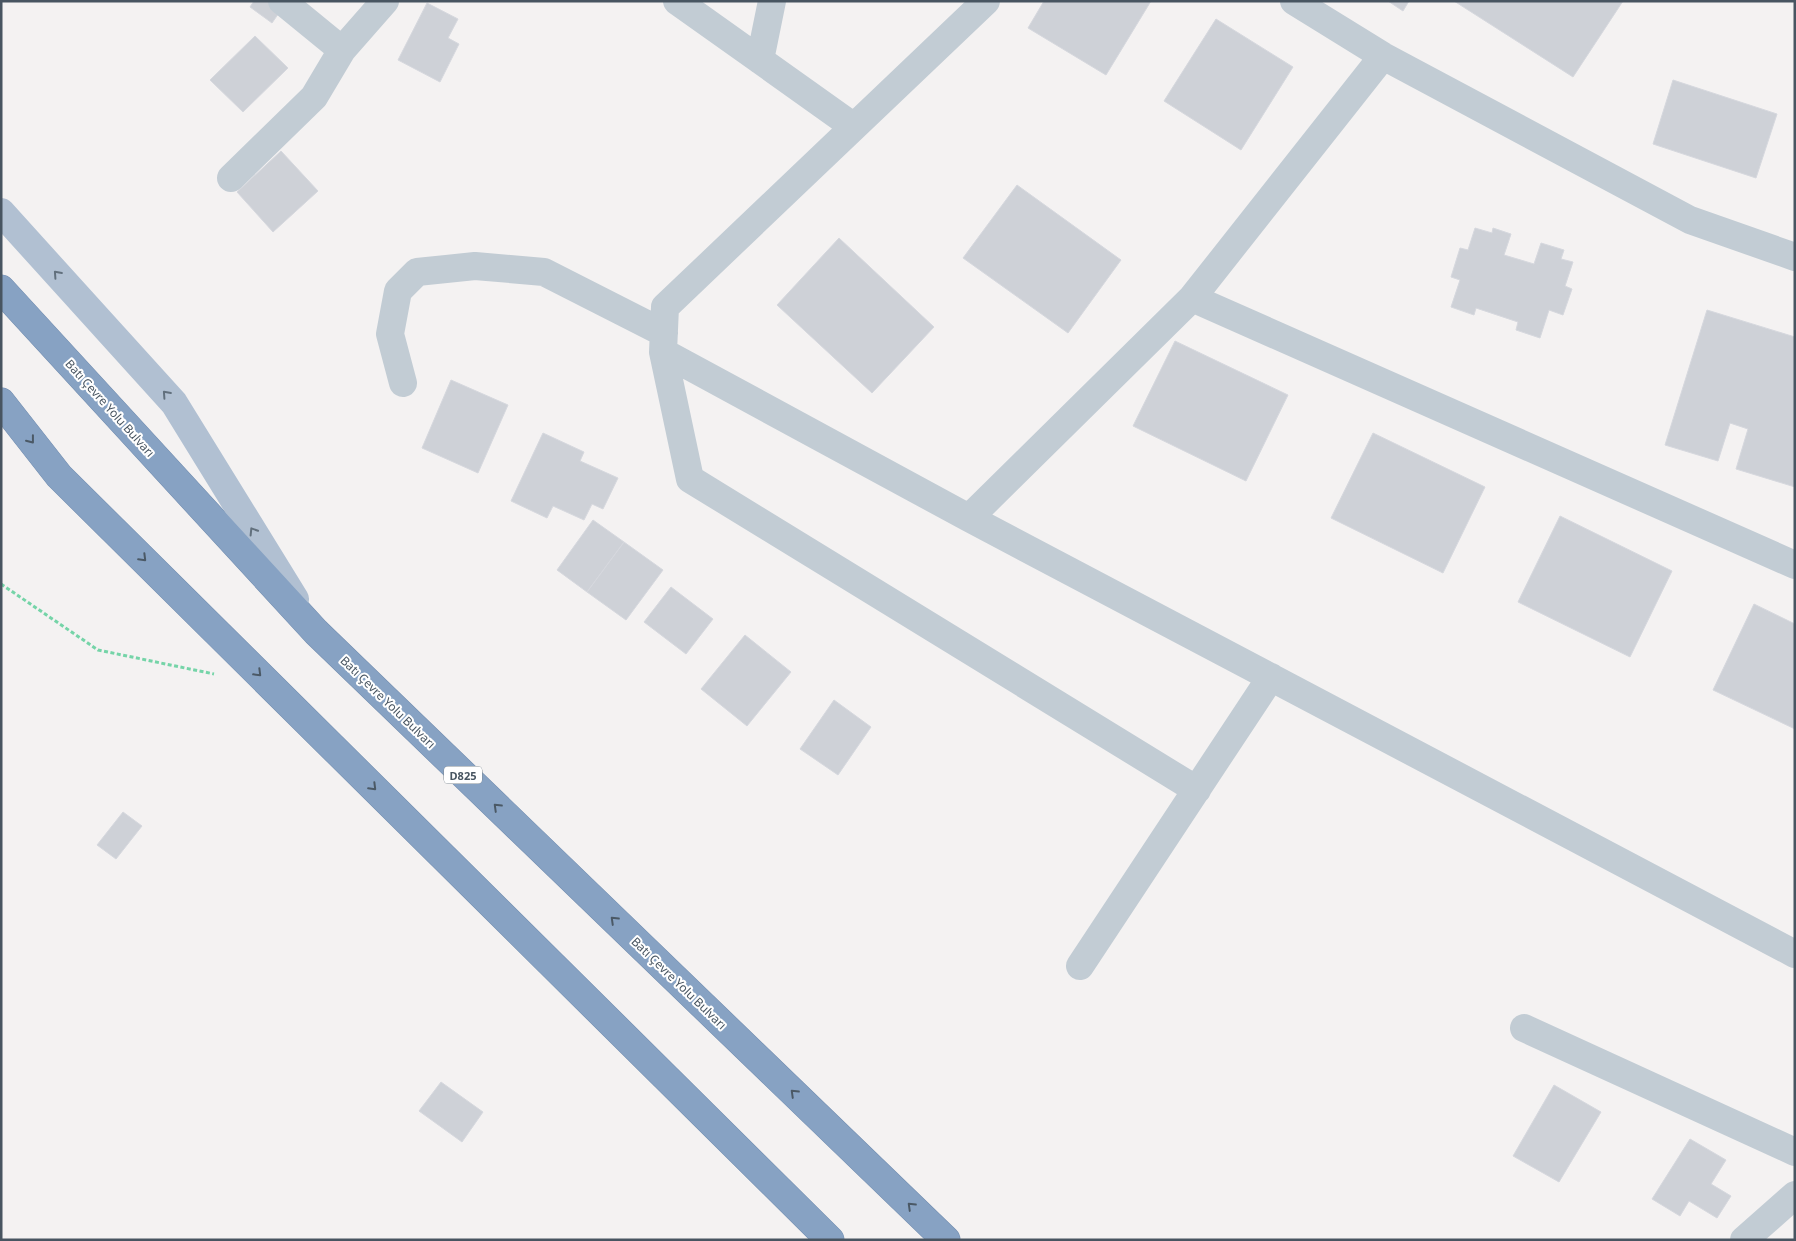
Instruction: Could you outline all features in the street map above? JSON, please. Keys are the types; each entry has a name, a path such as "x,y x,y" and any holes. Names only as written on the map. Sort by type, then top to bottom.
{"highway":[{"name":"Batı Çevre Yolu Bulvarı","path":"1,289 316,632 946,1240"},
{"path":"1,402 59,476 830,1240"}],"main road":[{"path":"1,212 174,403 316,632"}],"street":[{"path":"282,1 342,50"},
{"path":"231,178 314,96 342,50 385,1"},
{"path":"677,1 854,127"},
{"path":"760,60 772,1"},
{"path":"986,1 665,307 663,343 690,479 1196,790"},
{"path":"1294,1 1383,56 1690,220 1795,257"},
{"path":"969,518 1192,298 1383,56"},
{"path":"403,383 390,334 398,291 417,272 475,266 544,272 663,343 969,518 1795,954"},
{"path":"1192,298 1795,565"},
{"path":"1080,966 1271,677"},
{"path":"1524,1028 1795,1152"},
{"path":"1744,1240 1795,1195"}],"path":[{"path":"1,584 98,650 223,676"}],"building":[{"path":"254,1 270,1 281,10 272,23 250,7"},
{"path":"1044,1 1151,1 1106,75 1028,28"},
{"path":"1388,1 1409,1 1403,11"},
{"path":"1454,1 1623,1 1573,77"},
{"path":"427,3 458,19 448,38 459,44 440,82 398,60"},
{"path":"1216,19 1293,67 1241,150 1164,101"},
{"path":"255,36 288,68 243,112 210,80"},
{"path":"1673,80 1777,114 1756,178 1653,144"},
{"path":"281,151 318,191 273,232 237,192"},
{"path":"1017,185 1121,260 1068,333 963,258"},
{"path":"1475,228 1492,233 1493,228 1511,234 1504,255 1534,264 1541,243 1564,250 1561,259 1573,262 1565,286 1572,289 1563,315 1549,310 1540,338 1516,330 1518,322 1476,308 1474,315 1451,307 1460,280 1451,277 1460,248 1468,250"},
{"path":"839,238 934,327 872,393 777,305"},
{"path":"1707,310 1795,337 1795,487 1736,469 1748,429 1730,423 1718,461 1665,445"},
{"path":"1175,341 1288,395 1246,481 1133,426"},
{"path":"451,380 508,405 478,473 422,448"},
{"path":"543,433 584,452 580,461 618,478 603,509 592,504 584,520 553,506 547,518 511,501"},
{"path":"1373,433 1485,487 1443,573 1331,518"},
{"path":"1560,516 1672,571 1630,657 1518,602"},
{"path":"593,520 624,542 587,592 557,570"},
{"path":"624,542 663,570 626,620 587,592"},
{"path":"671,587 713,619 686,654 644,622"},
{"path":"1754,604 1795,624 1795,729 1713,690"},
{"path":"745,635 791,672 747,726 701,689"},
{"path":"834,700 871,727 838,775 800,749"},
{"path":"123,812 142,826 116,859 97,845"},
{"path":"441,1082 483,1112 462,1142 419,1111"},
{"path":"1554,1085 1601,1112 1559,1182 1513,1156"},
{"path":"1690,1139 1726,1160 1711,1184 1731,1196 1717,1218 1689,1201 1680,1216 1652,1199"}]}
